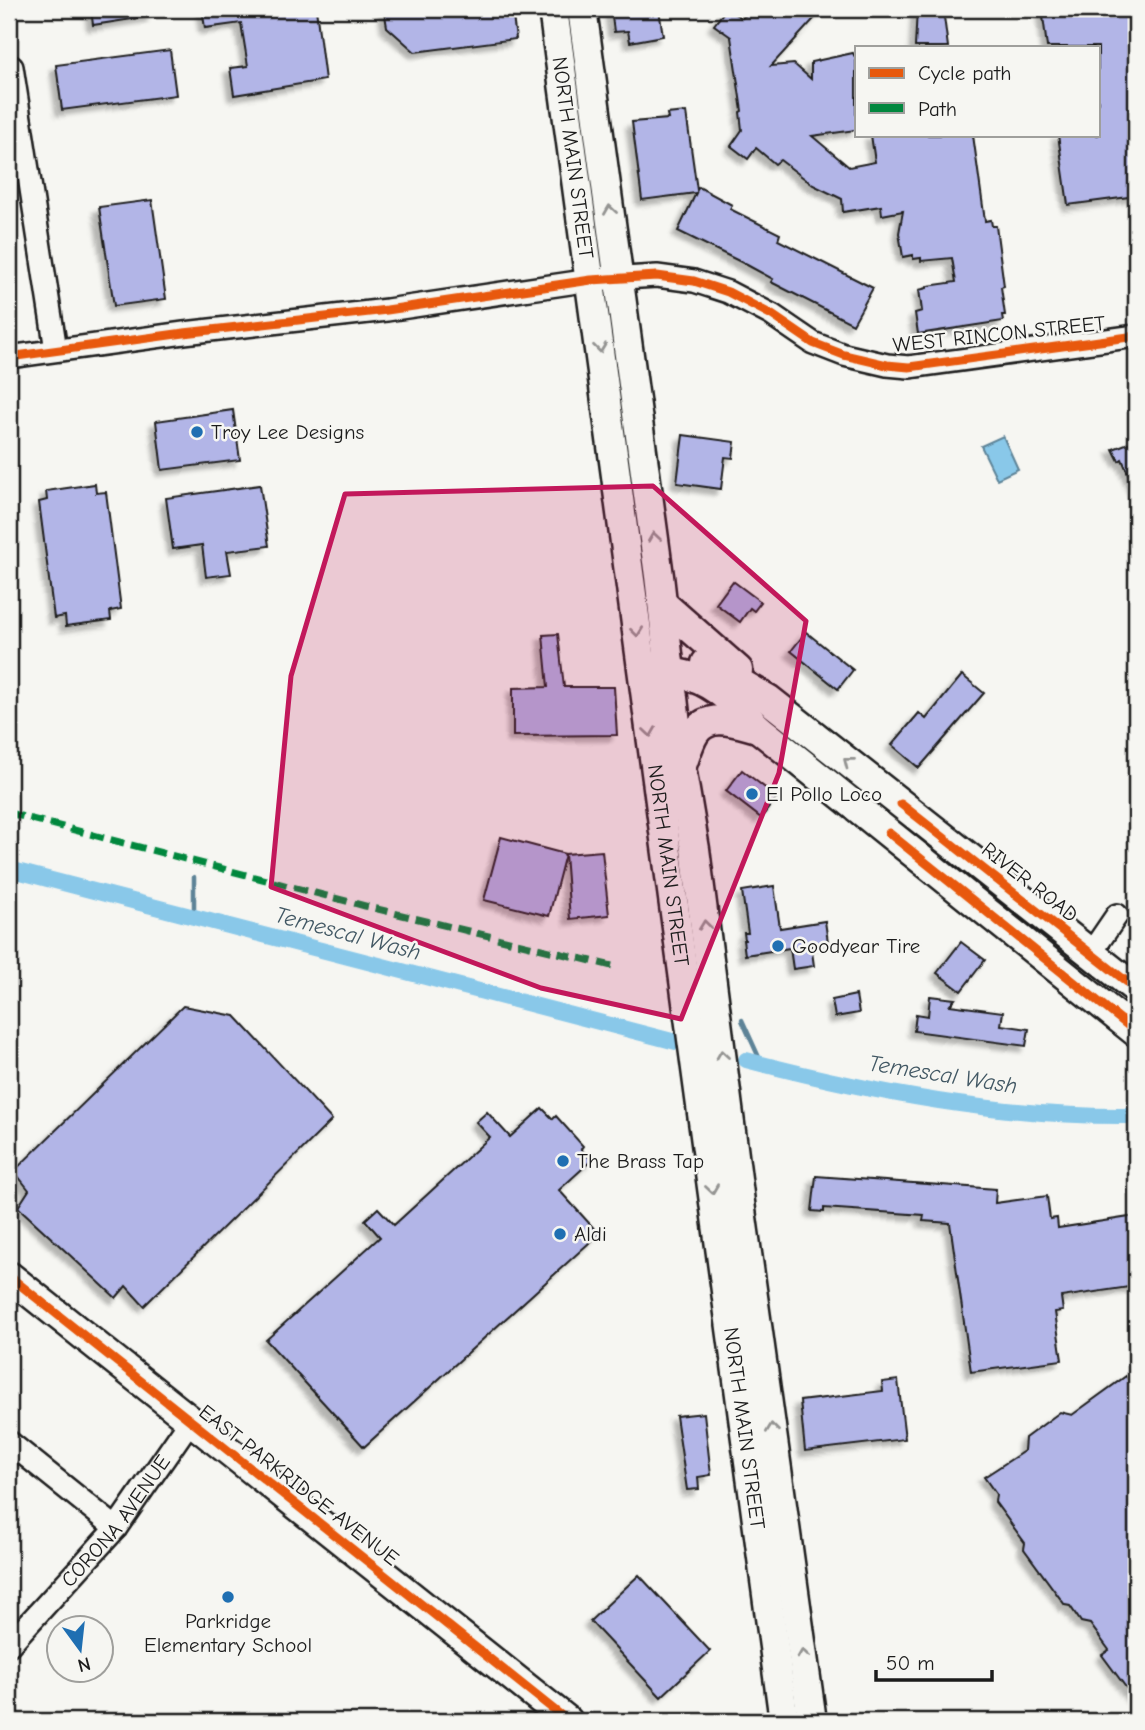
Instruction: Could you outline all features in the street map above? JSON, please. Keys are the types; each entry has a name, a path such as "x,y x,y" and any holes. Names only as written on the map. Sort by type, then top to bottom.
{"main road":[{"name":"NORTH MAIN STREET","path":"553,9 641,665 700,994 717,1120 812,1721"},
{"name":"NORTH MAIN STREET","path":"582,9 663,604 681,767 695,849 700,994"},
{"path":"663,604 768,699"},
{"name":"RIVER ROAD","path":"641,665 704,662 768,699 1136,989"},
{"name":"RIVER ROAD","path":"670,663 732,701 758,728 1136,1032"},
{"path":"681,767 695,731 709,721 724,719 758,728"},
{"path":"923,860 947,864 958,869 1077,962 1086,962 1091,953"},
{"path":"1103,1004 1123,1008 1136,1015"},
{"name":"NORTH MAIN STREET","path":"717,1120 784,1721"},
{"name":"EAST PARKRIDGE AVENUE","path":"9,1276 568,1721"}],"street":[{"path":"9,65 12,66 56,350"},
{"name":"WEST RINCON STREET","path":"9,357 205,330 387,310 591,280 657,276 712,286 750,302 813,343 844,355 887,365 909,367 1136,336"},
{"path":"1091,953 1117,915"},
{"name":"CORONA AVENUE","path":"9,1645 116,1528 190,1420"},
{"path":"9,1442 116,1528"}],"highlighted area":[{"path":"653,486 806,621 779,773 681,1019 541,988 271,887 291,676 345,494"}],"water":[{"path":"1003,436 1018,469 997,479 981,446"}],"building":[{"path":"91,9 152,9 152,16 93,25"},
{"path":"202,9 316,9 325,80 234,95 230,68 248,66 241,23 205,28"},
{"path":"384,9 512,9 516,39 415,52 387,27"},
{"path":"611,9 659,9 663,36 630,42 628,31 614,32"},
{"path":"726,9 742,18 754,9 823,9 771,66 794,64 811,79 811,62 853,53 855,130 812,136 849,167 875,162 871,136 973,136 985,221 991,220 992,226 996,226 1004,286 1001,287 1005,315 1002,315 1003,321 918,334 915,313 922,311 919,290 927,286 956,282 952,258 921,261 921,258 913,259 913,255 903,257 899,233 903,211 882,215 881,206 843,212 842,199 813,185 780,160 775,164 756,148 748,159 731,146 742,130 742,111 731,37 714,25"},
{"path":"917,9 943,9 948,46 915,46"},
{"path":"1042,9 1136,9 1136,196 1068,205 1058,136 1100,136 1100,46 1047,46"},
{"path":"170,50 176,95 62,110 56,65"},
{"path":"686,112 697,190 699,187 732,205 730,209 780,234 778,240 873,288 853,324 771,282 773,279 747,265 678,231 696,193 642,200 632,122 668,119 667,114"},
{"path":"152,200 166,299 114,306 99,207"},
{"name":"Troy Lee Designs","path":"233,410 240,460 162,470 156,421"},
{"path":"683,435 735,442 733,458 725,457 721,489 677,483"},
{"path":"1136,440 1136,492 1122,459 1119,461 1113,449"},
{"path":"95,484 96,493 106,492 121,609 110,611 111,620 66,626 65,616 54,618 39,502 47,500 46,491"},
{"path":"260,485 269,546 227,551 231,574 206,577 202,545 173,549 166,498"},
{"path":"733,581 761,602 754,611 750,608 740,622 716,604"},
{"path":"806,632 853,670 838,689 791,651"},
{"path":"558,634 564,687 614,687 617,735 513,736 513,688 548,687 543,635"},
{"path":"962,675 984,693 919,768 892,745 919,713 926,719"},
{"name":"El Pollo Loco","path":"742,770 777,797 761,818 726,791"},
{"path":"501,837 565,854 549,916 484,900"},
{"path":"602,851 609,915 570,919 565,854"},
{"name":"Goodyear Tire","path":"774,886 780,928 825,921 828,942 811,944 814,966 793,969 790,948 745,955 743,940 744,933 748,933 742,891"},
{"path":"961,942 985,960 961,991 937,973"},
{"path":"856,995 859,1013 835,1017 832,1000"},
{"path":"930,996 955,999 950,1005 1003,1012 1001,1025 1029,1029 1026,1046 914,1031 916,1014 928,1016"},
{"path":"183,1006 235,1016 332,1120 144,1306 126,1286 116,1298 18,1207 29,1190 14,1171"},
{"path":"542,1108 553,1119 556,1116 592,1160 559,1190 599,1234 364,1447 266,1340 380,1237 365,1220 378,1208 394,1225 490,1137 476,1122 487,1112 510,1137"},
{"path":"816,1176 996,1189 995,1203 1047,1196 1050,1219 1057,1218 1058,1228 1136,1216 1136,1286 1061,1297 1063,1311 1055,1312 1062,1360 971,1372 950,1223 923,1221 924,1215 824,1208 824,1212 812,1211"},
{"path":"1126,1376 1136,1390 1136,1701 1102,1655 1109,1650 1090,1624 1081,1622 1070,1606 1065,1605 1024,1549 1025,1543 995,1502 996,1494 984,1477 1024,1451 1025,1438 1060,1412 1072,1415"},
{"path":"898,1380 905,1439 805,1451 800,1401 883,1391 882,1382"},
{"path":"704,1413 711,1475 698,1477 699,1489 687,1490 676,1416"},
{"path":"639,1575 710,1651 661,1697 590,1621"}],"waterway":[{"name":"Temescal Wash","path":"9,869 676,1042"},
{"path":"194,877 194,917"},
{"path":"742,1020 762,1064"},
{"name":"Temescal Wash","path":"746,1060 842,1083 939,1101 1038,1113 1136,1116"}],"marked path":[{"path":"9,813 365,906 612,966"}],"cycle path":[{"path":"9,357 184,333 387,310 591,280 657,276 694,281 728,292 772,315 813,343 844,355 887,365 909,367 1136,336"},
{"path":"901,804 1136,989"},
{"path":"889,833 1136,1032"},
{"path":"9,1276 568,1721"}],"place":[{"name":"Troy Lee Designs","path":"197,432"},
{"name":"El Pollo Loco","path":"752,794"},
{"name":"Goodyear Tire","path":"778,946"},
{"name":"The Brass Tap","path":"563,1161"},
{"name":"Aldi","path":"560,1234"},
{"name":"Parkridge Elementary School","path":"228,1597"}]}
